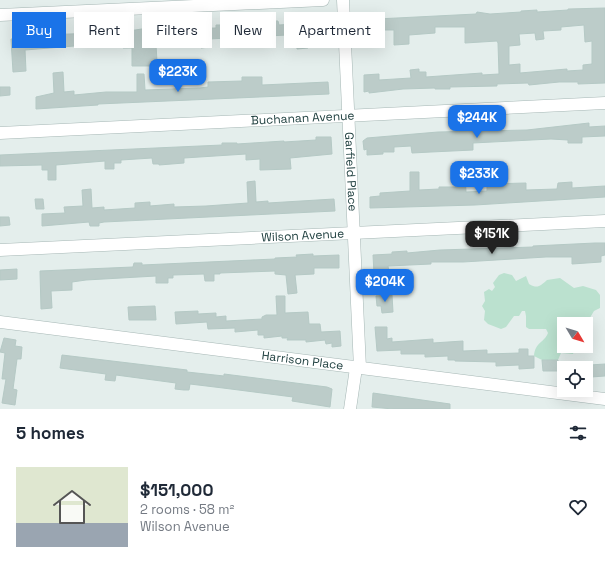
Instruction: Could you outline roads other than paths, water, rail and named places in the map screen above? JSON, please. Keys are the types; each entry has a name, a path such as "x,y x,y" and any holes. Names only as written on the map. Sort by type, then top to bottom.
{"street":[{"path":"0,15 323,0"},
{"name":"Garfield Place","path":"343,0 349,116 358,368 350,409"},
{"name":"Buchanan Avenue","path":"0,133 605,103"},
{"name":"Wilson Avenue","path":"0,250 605,221"},
{"name":"Harrison Place","path":"0,322 605,399"}]}
